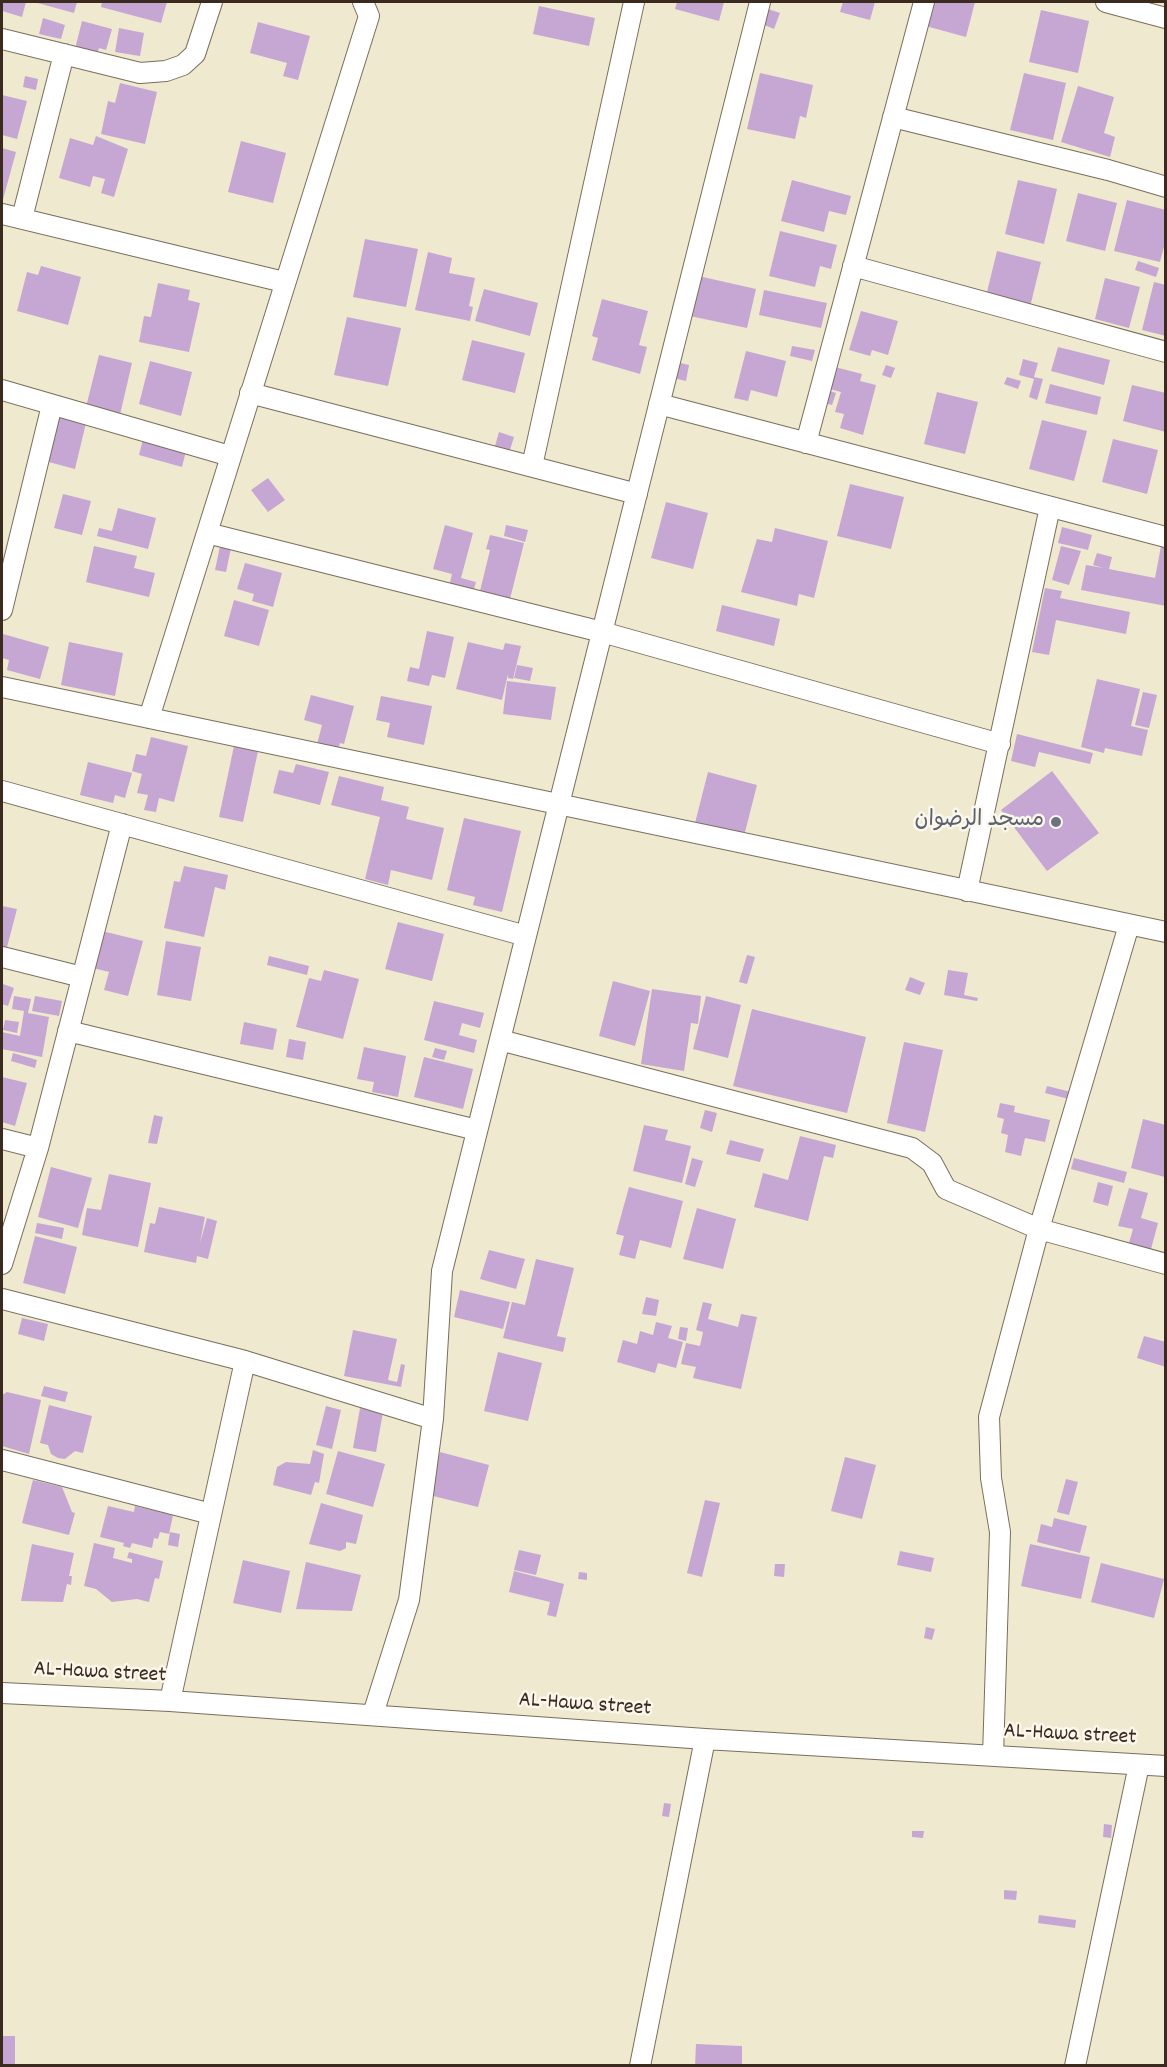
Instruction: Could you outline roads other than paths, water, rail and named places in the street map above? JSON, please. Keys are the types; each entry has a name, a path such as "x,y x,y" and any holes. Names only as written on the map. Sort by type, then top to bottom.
{"street":[{"path":"2,39 140,73 166,71 183,65 195,54 212,2"},
{"path":"149,718 369,16 363,2"},
{"path":"532,466 634,2"},
{"path":"373,1714 409,1600 433,1419 442,1270 760,2"},
{"path":"806,443 924,2"},
{"path":"1106,2 1166,18"},
{"path":"22,219 64,54"},
{"path":"893,117 1108,170 1166,187"},
{"path":"2,214 284,282"},
{"path":"853,266 1166,352"},
{"path":"2,390 230,456"},
{"path":"250,393 637,494"},
{"path":"659,404 1166,537"},
{"path":"2,610 8,553 52,405"},
{"path":"967,891 1050,507"},
{"path":"207,533 602,632 1000,744"},
{"path":"2,687 1166,932"},
{"path":"2,791 526,936"},
{"path":"2,1264 38,1148 122,824"},
{"path":"993,1756 1000,1532 992,1478 989,1418 1039,1229 1128,925"},
{"path":"2,957 82,977"},
{"path":"68,1031 477,1130"},
{"path":"500,1040 912,1148 932,1163 946,1189 1039,1229 1166,1264"},
{"path":"2,1139 38,1148"},
{"path":"2,1299 245,1361 433,1419"},
{"path":"170,1701 245,1361"},
{"path":"2,1460 211,1514"},
{"name":"AL-Hawa street","path":"2,1693 170,1701 705,1738 1166,1766"},
{"path":"640,2066 705,1738"},
{"path":"1075,2066 1139,1765"}],"place":[{"name":"مسجد الرضوان","path":"1056,822"}]}
